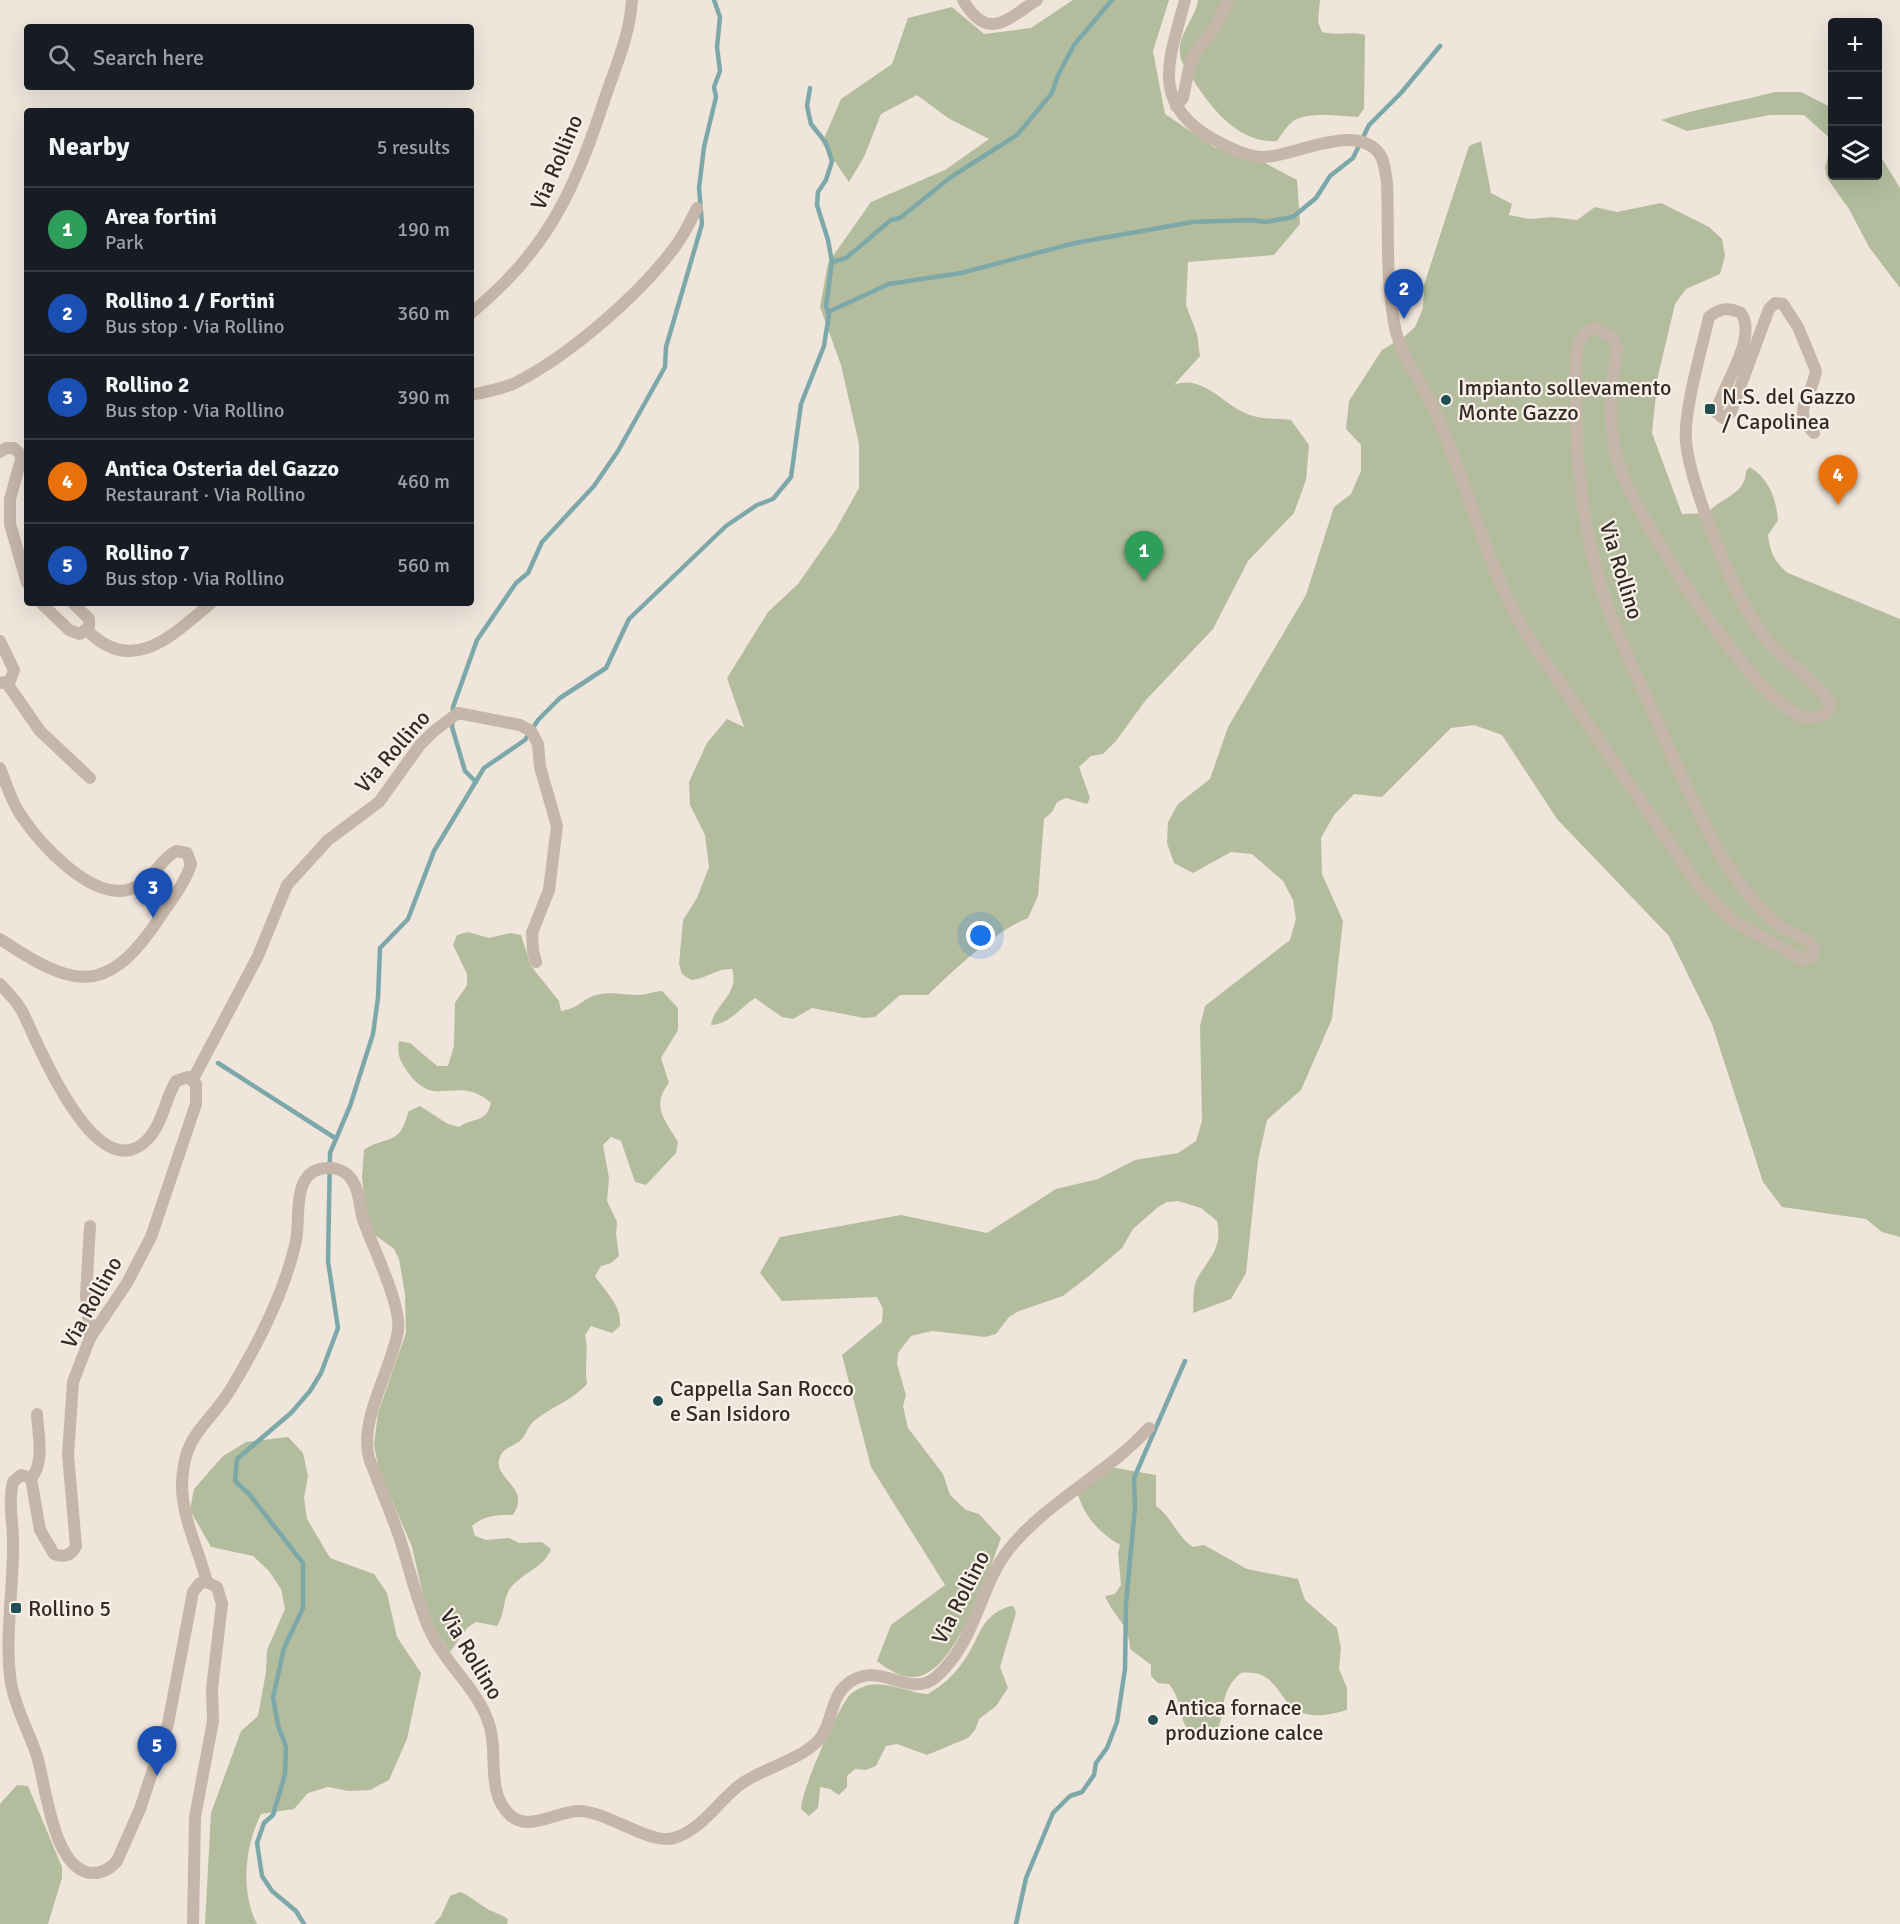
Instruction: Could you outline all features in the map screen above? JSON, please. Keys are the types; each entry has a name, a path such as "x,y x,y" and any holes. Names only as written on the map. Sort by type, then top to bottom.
{"street":[{"name":"Via Rollino","path":"474,310 525,262 563,206 598,119 627,36 632,0"},
{"path":"963,0 979,21 989,25 1008,21 1037,0"},
{"path":"1185,0 1169,60 1169,92 1176,106 1183,98 1189,68 1195,53 1216,26 1228,0"},
{"name":"Via Rollino","path":"1176,106 1192,124 1206,134 1254,156 1279,155 1308,146 1354,141 1362,142 1378,152 1382,158 1387,182 1390,300 1397,334 1404,355 1434,408 1506,599 1525,632 1699,886 1730,919 1803,960 1812,957 1814,948 1810,942 1782,928 1755,901 1719,851 1681,775 1605,598 1585,521 1577,463 1576,359 1579,341 1588,330 1596,328 1613,338 1617,349 1609,423 1618,461 1637,507 1657,540 1695,599 1762,685 1800,716 1816,718 1826,714 1830,703 1822,691 1784,659 1758,628 1731,577 1693,472 1686,441 1688,413 1709,317 1718,309 1730,308 1741,313 1748,327 1745,340 1720,397 1716,412 1719,416 1723,418 1731,412 1769,309 1775,303 1784,304 1788,308 1816,371 1802,415 1804,424 1814,433"},
{"path":"474,394 512,384 538,370 598,324 644,284 678,243 697,208"},
{"path":"0,452 6,448 14,448 22,456 10,499 10,524 24,573"},
{"path":"44,606 72,633 80,634 87,630 89,623 87,615 76,606"},
{"path":"87,630 100,644 128,652 163,643 208,606"},
{"path":"0,641 14,670 12,678 3,682 40,731 90,778"},
{"name":"Via Rollino","path":"32,1478 40,1530 54,1554 68,1555 76,1546 68,1455 73,1382 90,1338 127,1283 151,1237 196,1104 196,1084 193,1079 258,956 287,885 328,840 379,802 420,745 458,713 519,725 531,731 538,744 540,767 557,826 549,890 532,933 532,951 536,962"},
{"path":"0,768 18,812 39,840 98,888 116,892 144,884 176,851 187,854 191,864 139,948 127,960 106,972 76,975 56,972 32,961 0,939"},
{"path":"0,984 22,1010 49,1071 72,1108 92,1132 109,1146 124,1150 135,1148 148,1139 176,1081 183,1077 193,1079"},
{"name":"Via Rollino","path":"193,1924 195,1817 213,1721 212,1688 222,1604 217,1587 207,1582 187,1520 182,1488 187,1453 195,1433 233,1386 277,1294 296,1240 302,1184 309,1175 328,1168 342,1170 355,1185 362,1217 387,1282 398,1322 391,1360 368,1429 369,1458 433,1637 475,1697 488,1721 498,1801 510,1816 518,1821 528,1822 576,1810 591,1812 652,1835 675,1838 692,1829 739,1785 818,1741 839,1694 850,1683 877,1674 911,1685 930,1682 962,1646 1010,1548 1049,1508 1128,1451 1149,1428"},
{"path":"90,1226 86,1296 90,1338"},
{"path":"37,1414 39,1454 37,1472 32,1478 21,1475 13,1482 11,1489 13,1540 9,1650 11,1684 38,1759 48,1813 73,1864 86,1872 98,1873 111,1868 132,1830 168,1724 193,1592 200,1583 207,1582"}],"green space":[{"path":"1073,0 1169,0 1153,51 1165,114 1214,147 1263,162 1297,180 1300,224 1274,255 1188,262 1186,305 1197,334 1200,356 1174,385 1194,383 1251,415 1291,420 1309,445 1306,480 1294,513 1248,561 1213,629 1145,701 1116,741 1103,754 1091,756 1079,767 1090,798 1087,804 1066,798 1057,802 1052,812 1044,819 1038,896 1028,918 989,941 928,995 900,995 875,1017 864,1018 812,1008 793,1019 782,1017 755,998 729,1019 711,1025 717,1010 730,992 734,978 732,969 726,969 691,980 682,974 679,964 683,920 697,898 709,867 705,835 690,805 689,782 707,743 727,719 744,727 727,678 768,612 798,584 835,531 859,488 859,444 841,365 820,307 828,263 871,202 945,170 989,139 948,118 917,95 881,114 864,157 849,182 822,143 841,99 892,64 908,18 952,7 984,34 1031,28"},
{"path":"1198,0 1320,0 1318,22 1322,32 1365,35 1364,109 1358,117 1306,116 1292,122 1277,141 1263,140 1238,130 1227,122 1207,100 1181,59 1180,45"},
{"path":"1775,92 1801,92 1828,106 1828,136 1804,115 1770,115 1687,131 1661,120"},
{"path":"1481,141 1491,193 1512,204 1509,215 1530,219 1552,217 1577,220 1595,207 1617,212 1661,203 1709,227 1722,239 1725,256 1720,274 1686,289 1675,304 1658,376 1652,433 1682,514 1707,513 1742,485 1746,471 1750,467 1767,483 1773,497 1778,520 1768,535 1774,557 1783,569 1900,619 1900,1237 1882,1232 1866,1219 1782,1207 1763,1182 1712,1024 1669,936 1557,819 1502,735 1474,725 1451,728 1382,797 1354,794 1334,815 1321,838 1322,874 1343,921 1332,1019 1301,1090 1267,1120 1258,1160 1246,1273 1231,1299 1193,1313 1195,1283 1214,1252 1218,1239 1217,1221 1201,1208 1178,1201 1167,1202 1133,1229 1122,1248 1089,1276 1063,1296 1019,1311 1009,1317 996,1334 985,1337 933,1331 911,1336 898,1353 897,1364 906,1395 903,1406 908,1428 943,1474 950,1495 966,1510 979,1514 1001,1538 979,1596 956,1641 943,1660 929,1672 914,1677 898,1674 877,1661 891,1625 945,1585 871,1467 842,1355 882,1322 883,1309 877,1297 782,1301 760,1273 780,1237 901,1215 987,1233 1056,1189 1098,1179 1135,1160 1178,1153 1196,1141 1202,1121 1200,1026 1205,1006 1290,940 1296,919 1293,900 1283,881 1252,854 1231,852 1193,873 1174,863 1167,843 1168,822 1178,804 1210,779 1228,727 1306,595 1334,507 1351,494 1361,471 1361,445 1346,429 1349,401 1382,350 1404,337 1415,327 1423,308 1424,285 1469,146"},
{"path":"1828,156 1828,179 1825,168"},
{"path":"1882,159 1900,188 1900,288 1869,247 1849,209 1828,180 1882,180"},
{"path":"468,932 489,938 510,933 521,935 531,966 559,1001 561,1011 573,1008 601,994 639,995 662,991 678,1008 678,1030 661,1058 669,1083 663,1092 660,1107 678,1142 676,1153 646,1185 635,1182 621,1141 611,1137 603,1145 609,1178 607,1201 617,1222 619,1256 611,1263 601,1266 595,1276 616,1305 620,1326 612,1333 591,1326 585,1335 587,1384 575,1395 534,1421 521,1440 506,1449 500,1457 501,1471 515,1490 518,1505 513,1515 491,1516 477,1522 472,1526 475,1536 486,1540 509,1538 519,1543 542,1542 551,1549 544,1561 517,1581 509,1590 497,1626 476,1622 467,1628 450,1652 433,1627 426,1608 412,1547 379,1470 374,1445 378,1413 406,1333 405,1294 399,1259 394,1249 371,1232 365,1209 362,1177 364,1150 396,1136 409,1111 420,1106 448,1124 459,1127 482,1117 489,1110 491,1103 478,1094 467,1091 426,1089 405,1068 398,1052 399,1041 410,1043 437,1066 448,1066 454,1046 455,1003 467,985 467,974 453,945 457,935"},
{"path":"288,1437 303,1453 308,1476 304,1498 307,1519 330,1558 374,1574 387,1593 397,1637 421,1673 407,1739 389,1780 370,1790 349,1791 328,1787 308,1793 294,1809 261,1814 251,1840 247,1869 248,1897 257,1924 205,1924 211,1813 241,1731 258,1716 266,1672 267,1650 285,1609 281,1589 269,1571 253,1556 211,1547 190,1510 194,1489 223,1456 246,1442"},
{"path":"1110,1467 1156,1475 1156,1506 1193,1547 1204,1545 1247,1569 1298,1579 1305,1600 1337,1628 1341,1648 1339,1669 1347,1688 1347,1710 1322,1715 1305,1714 1293,1707 1269,1680 1258,1674 1241,1673 1227,1691 1219,1725 1209,1741 1197,1737 1190,1731 1185,1725 1175,1693 1169,1684 1158,1683 1151,1676 1151,1665 1130,1649 1127,1633 1105,1596 1115,1594 1121,1585 1118,1553 1120,1545 1105,1535 1093,1522 1083,1508 1077,1491"},
{"path":"1014,1607 1016,1613 1000,1667 1008,1688 996,1706 979,1719 975,1730 968,1738 927,1755 897,1744 886,1746 876,1766 866,1770 855,1769 847,1776 847,1787 839,1795 830,1789 820,1787 818,1808 809,1816 801,1809 820,1751 843,1704 851,1694 856,1690 876,1684 928,1694 947,1680 959,1667 986,1621 1000,1610"},
{"path":"17,1785 28,1786 62,1867 62,1878 48,1924 0,1924 0,1804"},
{"path":"460,1892 508,1919 507,1924 434,1924 441,1916 450,1896"}],"waterway":[{"path":"476,782 465,771 452,727 453,707 477,640 516,583 528,573 542,542 594,486 618,451 665,367 666,347 702,224 699,188 704,147 716,97 714,87 720,71 717,47 720,17 714,0"},
{"path":"832,262 846,258 891,220 900,218 951,177 1017,135 1052,93 1058,75 1074,45 1112,0"},
{"path":"828,312 889,284 961,273 1075,243 1192,222 1252,220 1265,222 1293,217 1316,198 1330,176 1353,158 1369,125 1401,93 1440,46"},
{"path":"304,1924 296,1911 272,1891 262,1876 257,1843 264,1823 273,1815 285,1774 286,1747 278,1725 273,1698 284,1648 303,1608 303,1563 250,1495 235,1481 237,1459 291,1413 310,1391 321,1373 338,1328 328,1261 330,1153 350,1106 373,1034 378,998 380,948 408,919 434,851 484,768 525,740 538,720 560,698 606,668 629,619 726,526 757,505 773,499 791,477 801,404 824,346 829,314 826,306 832,262 817,205 818,192 826,180 832,161 826,143 811,124 807,106 810,88"},
{"path":"218,1063 335,1138"},
{"path":"1016,1924 1026,1878 1053,1813 1070,1796 1082,1792 1094,1775 1096,1763 1107,1748 1117,1722 1125,1669 1126,1603 1135,1507 1134,1478 1185,1361"}],"place":[{"name":"Rollino 1 / Fortini","path":"1404,319"},
{"name":"Impianto sollevamento Monte Gazzo","path":"1446,400"},
{"name":"N.S. del Gazzo / Capolinea","path":"1710,409"},
{"name":"Antica Osteria del Gazzo","path":"1838,505"},
{"name":"Area fortini","path":"1144,581"},
{"name":"Rollino 2","path":"153,918"},
{"name":"Cappella San Rocco e San Isidoro","path":"658,1401"},
{"name":"Rollino 5","path":"16,1608"},
{"name":"Antica fornace produzione calce","path":"1153,1720"},
{"name":"Rollino 7","path":"157,1776"}]}
